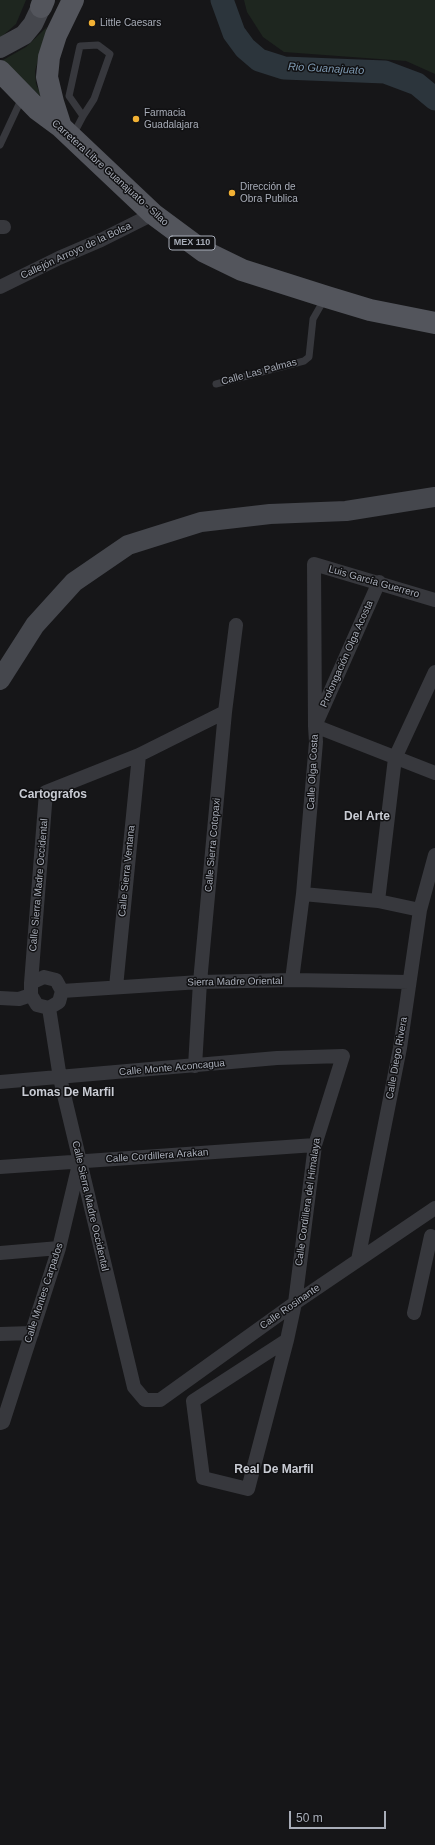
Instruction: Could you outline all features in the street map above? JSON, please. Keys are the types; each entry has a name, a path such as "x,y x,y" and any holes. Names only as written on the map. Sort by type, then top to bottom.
{"main road":[{"path":"67,132 53,102 47,77 49,57 56,35 73,0"},
{"name":"Carretera Libre Guanajuato - Silao","path":"0,71 30,105 67,132 153,214 203,251 242,270 327,297 370,310 435,323"},
{"path":"0,86 30,105"}],"street":[{"path":"0,48 24,35 33,24 42,2"},
{"name":"Callejón Arroyo de la Bolsa","path":"0,287 153,214"},
{"path":"0,680 35,625 74,582 128,545 200,522 270,514 346,511 435,497"},
{"name":"Luis García Guerrero","path":"314,564 379,582 435,600"},
{"name":"Calle Olga Costa","path":"292,980 303,894 316,742 314,564"},
{"name":"Prolongación Olga Acosta","path":"315,726 379,582"},
{"name":"Calle Sierra Cotopaxi","path":"195,1066 200,982 225,712 236,625"},
{"path":"378,901 395,758 435,672"},
{"name":"Calle Sierra Madre Occidental","path":"31,989 46,792 139,755 225,712"},
{"path":"315,726 435,774"},
{"name":"Calle Sierra Ventana","path":"116,987 139,755"},
{"name":"Calle Diego Rivera","path":"358,1260 400,1048 420,910 435,855"},
{"path":"303,894 378,901 420,910"},
{"path":"0,998 19,999 44,977 56,980 62,991 59,1002 49,1008 37,1005 31,989"},
{"name":"Sierra Madre Oriental","path":"62,991 200,982 292,980 409,982"},
{"name":"Calle Sierra Madre Occidental","path":"49,1008 60,1078 134,1387 145,1400"},
{"name":"Calle Monte Aconcagua","path":"0,1082 277,1058 343,1056"},
{"name":"Calle Cordillera del Himalaya","path":"286,1340 193,1402 203,1478 248,1489 286,1340 294,1303 315,1145 343,1056"},
{"name":"Calle Cordillera Arakan","path":"0,1167 315,1145"},
{"name":"Calle Montes Carpados","path":"1,1423 59,1248 80,1162"},
{"path":"414,1313 433,1238 427,1225 433,1210"},
{"name":"Calle Rosinante","path":"145,1400 160,1400 294,1303 433,1210"},
{"path":"0,1253 59,1248"},
{"path":"0,1334 32,1333"}],"lane":[{"path":"67,132 83,116 94,99 110,54 98,45 80,46 69,96 83,116"},
{"path":"0,145 30,105"},
{"name":"Calle Las Palmas","path":"216,384 304,361 309,357 313,319 327,297"}],"shaded area":[{"path":"0,0 26,0 16,24 0,38"},
{"path":"244,0 435,0 435,74 406,61 284,52 263,37 247,12"},
{"path":"47,27 35,71 36,84 42,98 3,60 26,47"}],"waterway":[{"name":"Rio Guanajuato","path":"222,0 234,33 245,48 259,60 284,68 385,72 417,84 435,99"}],"place":[{"name":"Little Caesars","path":"92,23"},
{"name":"Farmacia Guadalajara","path":"136,119"},
{"name":"Dirección de Obra Publica","path":"232,193"}],"district":[{"name":"Cartografos","path":"53,795"},
{"name":"Del Arte","path":"367,817"},
{"name":"Lomas De Marfil","path":"68,1093"},
{"name":"Real De Marfil","path":"274,1470"}]}
